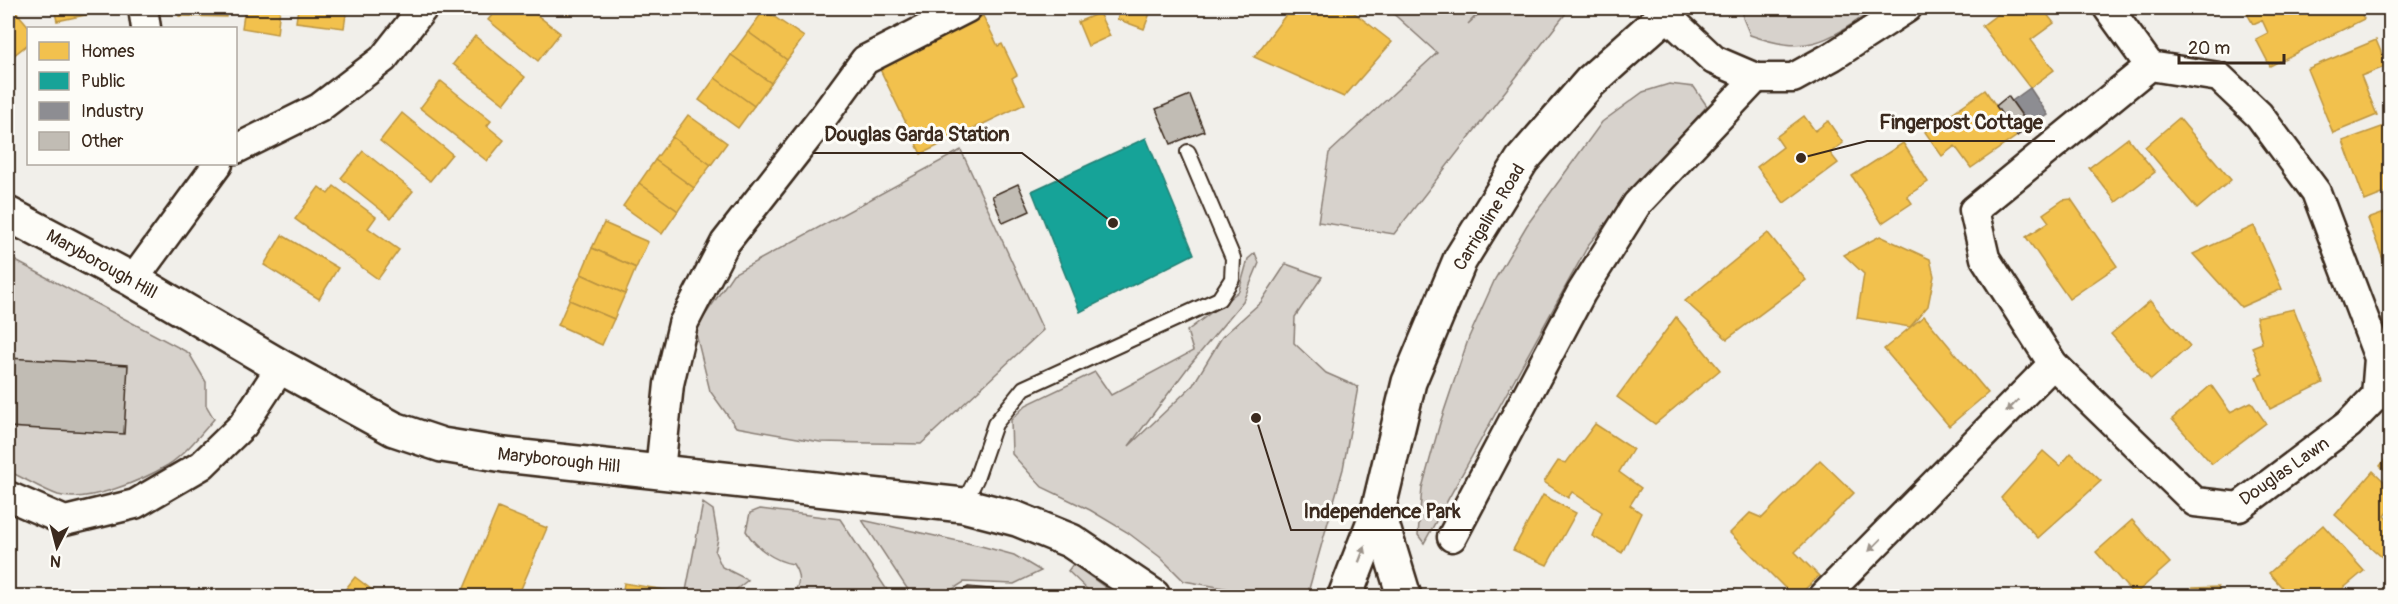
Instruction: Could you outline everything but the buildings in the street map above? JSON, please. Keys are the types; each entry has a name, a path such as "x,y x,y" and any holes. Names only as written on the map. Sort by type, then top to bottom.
{"street":[{"path":"143,8 146,27"},
{"path":"237,149 319,108 383,58 423,8"},
{"path":"660,471 669,384 683,324 725,243 865,60 966,8"},
{"path":"1669,11 1714,60 1756,78 1793,78 1833,56 1907,8"},
{"path":"2108,8 2150,66"},
{"name":"Carrigaline Road","path":"1345,597 1378,511 1409,382 1460,260 1522,160 1590,82 1669,11"},
{"name":"Douglas Lawn","path":"2150,66 2219,77 2259,115 2316,192 2379,358 2376,396 2349,424 2239,507 2195,502 2053,364 1985,258 1974,210 2150,66"},
{"path":"1452,537 1581,293 1636,204 1756,78"},
{"path":"133,280 217,165"},
{"name":"Maryborough Hill","path":"8,214 133,280 280,367 394,429 442,444 504,454 963,505 1017,519 1071,541 1150,595"},
{"path":"1824,597 2053,364"},
{"path":"8,496 65,521 135,504 202,465 243,425 280,367"},
{"path":"1378,511 1404,597"}],"lane":[{"path":"963,505 976,479 995,424 1024,388 1219,299 1224,292 1232,279 1233,258 1188,152"}],"shaded area":[{"path":"1387,8 1483,8 1468,24 1485,8 1570,8 1394,234 1318,222 1329,153 1437,53"},
{"path":"1743,8 1876,8 1830,37 1817,42 1788,44 1750,35 1743,18"},
{"path":"1669,84 1694,87 1707,106 1636,186 1589,244 1424,543 1418,535 1422,488 1440,423 1469,337 1495,279 1527,225 1602,122 1643,92"},
{"path":"961,150 1043,330 921,444 820,442 736,427 710,391 695,330 733,274"},
{"path":"1255,253 1259,263 1243,301 1189,366 1129,446 1193,385 1222,337 1261,302 1286,264 1322,277 1295,317 1294,343 1326,373 1358,387 1343,469 1307,596 1269,596 1184,581 1160,557 1127,532 1090,510 1042,487 1012,454 1011,420 1026,405 1095,372 1111,395 1193,351 1187,331 1239,291 1248,259"},
{"path":"12,259 189,353 206,382 206,405 214,419 174,461 157,471 114,489 70,497 45,490 8,471 8,266"},
{"path":"703,503 713,510 718,539 715,552 722,567 748,580 728,596 685,596"},
{"path":"760,509 840,519 891,596 790,596 799,581 793,564 766,553 746,531 750,513"},
{"path":"862,520 1014,555 1041,571 1014,584 964,582 942,596 912,596"},
{"path":"1073,564 1106,588 1106,596 1094,596 1068,571"}],"place":[{"name":"Fingerpost Cottage","path":"1801,158"},
{"name":"Douglas Garda Station","path":"1113,223"},
{"name":"Independence Park","path":"1256,418"}]}
